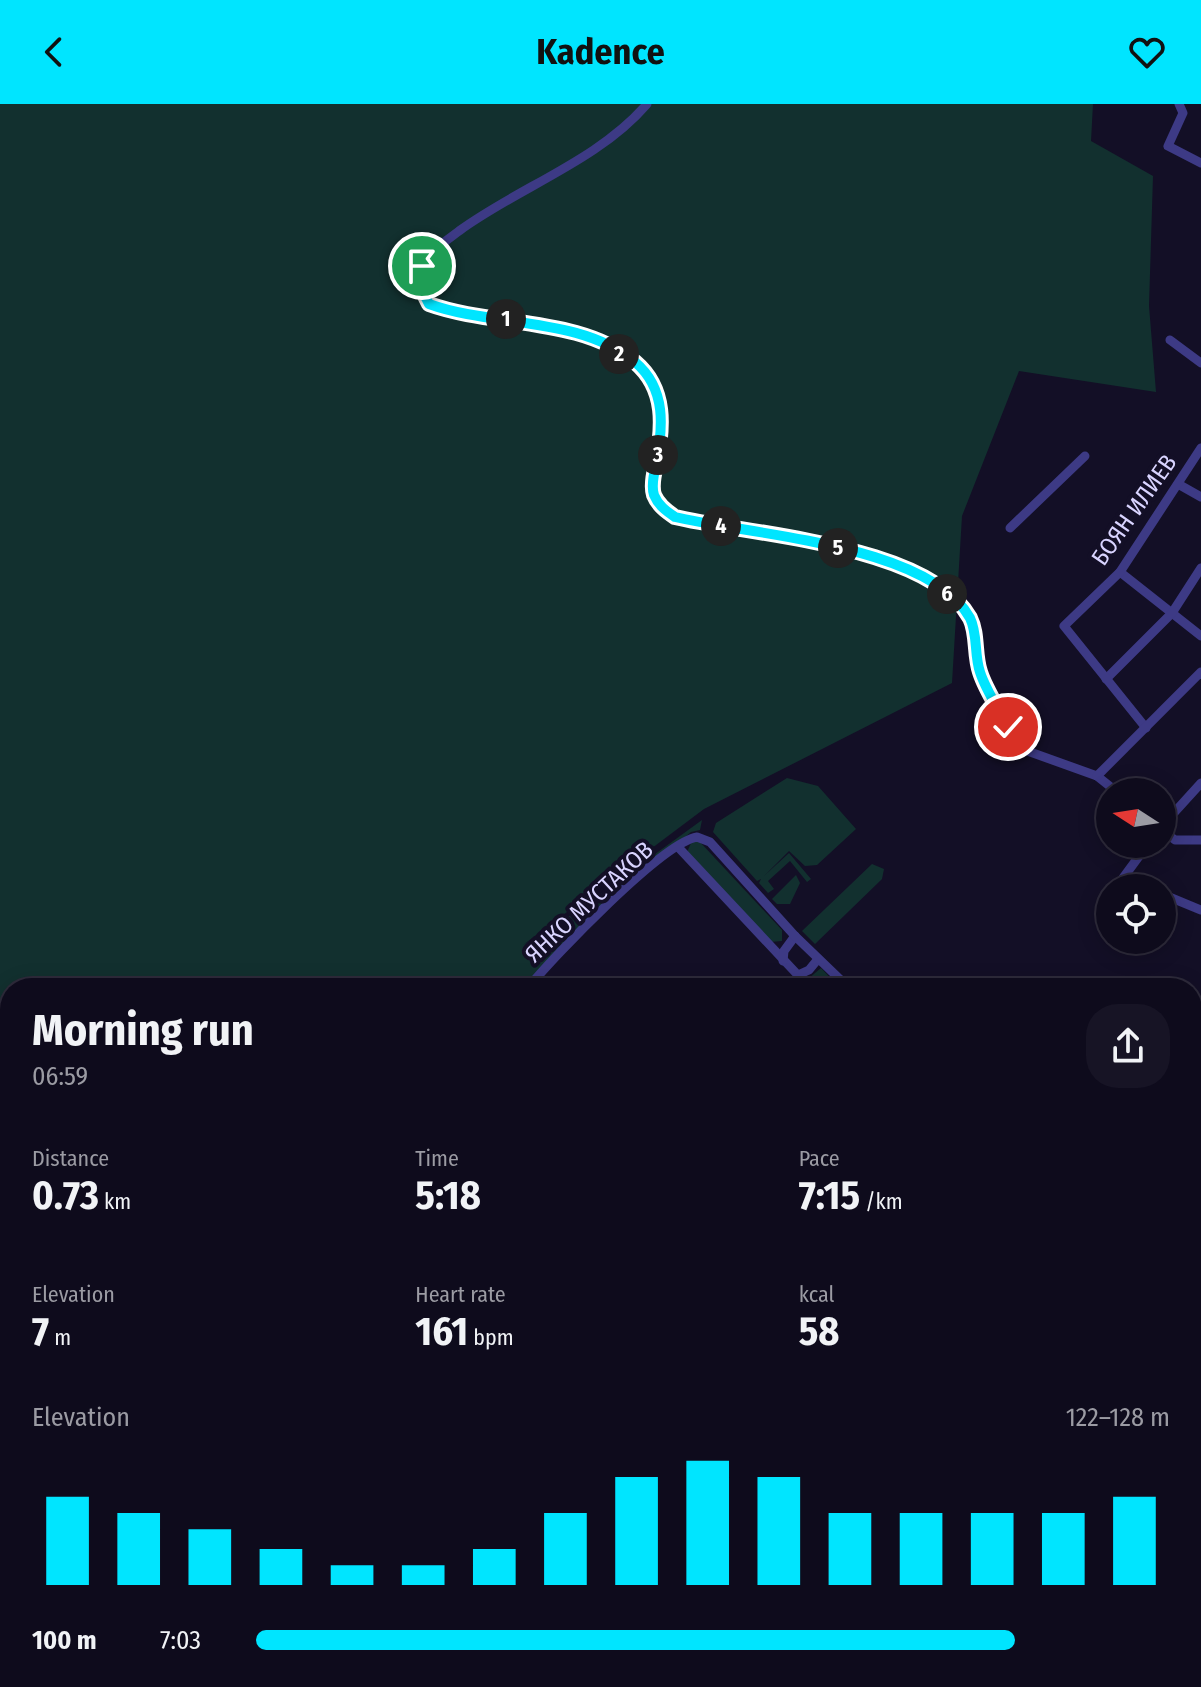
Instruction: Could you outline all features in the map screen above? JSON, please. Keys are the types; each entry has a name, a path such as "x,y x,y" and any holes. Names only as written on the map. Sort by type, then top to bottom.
{"street":[{"path":"647,104 603,142 477,218 435,249 422,266 420,286 429,304 563,330 635,362 651,383 661,404 662,432 653,492 661,507 675,517 695,522 814,541 864,554 909,571 938,588 962,606 972,622 980,672 1019,748 1100,778"},
{"path":"1179,104 1183,113 1168,146 1201,163"},
{"path":"1170,340 1201,363"},
{"name":"БОЯН ИЛИЕВ","path":"1106,679 1064,626 1120,572 1201,448"},
{"path":"1010,528 1085,456"},
{"path":"1178,484 1201,497"},
{"path":"1146,728 1106,679 1172,613 1201,568"},
{"path":"1120,572 1201,636"},
{"path":"1097,776 1201,672"},
{"path":"1176,812 1201,783"},
{"path":"801,978 678,847 697,837 710,842 795,936 838,978"},
{"path":"1176,840 1201,840"},
{"name":"ЯНКО МУСТАКОВ","path":"538,978 634,881 678,847"},
{"path":"1176,900 1201,910"},
{"path":"783,961 786,947 795,936"},
{"path":"786,947 804,945"},
{"path":"798,975 809,970 818,959"}],"green space":[{"path":"0,104 1093,104 1091,141 1153,176 1149,306 1156,392 1019,371 962,516 952,683 704,809 523,945 574,913 702,820 700,830 691,832 583,927 535,978 0,978"},
{"path":"787,778 818,786 856,829 817,865 805,866 789,851 764,876 789,853 811,879 807,882 790,861 768,881 774,889 768,893 759,883 761,879 757,881 713,832 716,823"},
{"path":"692,841 700,842 782,930 782,941 770,942 687,852"},
{"path":"872,864 884,869 882,879 815,944 802,931"},
{"path":"796,875 800,883 790,904 777,904 772,899"},
{"path":"821,968 830,978 809,978"}],"route":[{"path":"422,266 420,286 429,304 445,310 563,330 635,362 651,383 661,404 662,432 653,492 661,507 675,517 814,541 864,554 909,571 962,606 972,622 980,672 1008,727"}]}
